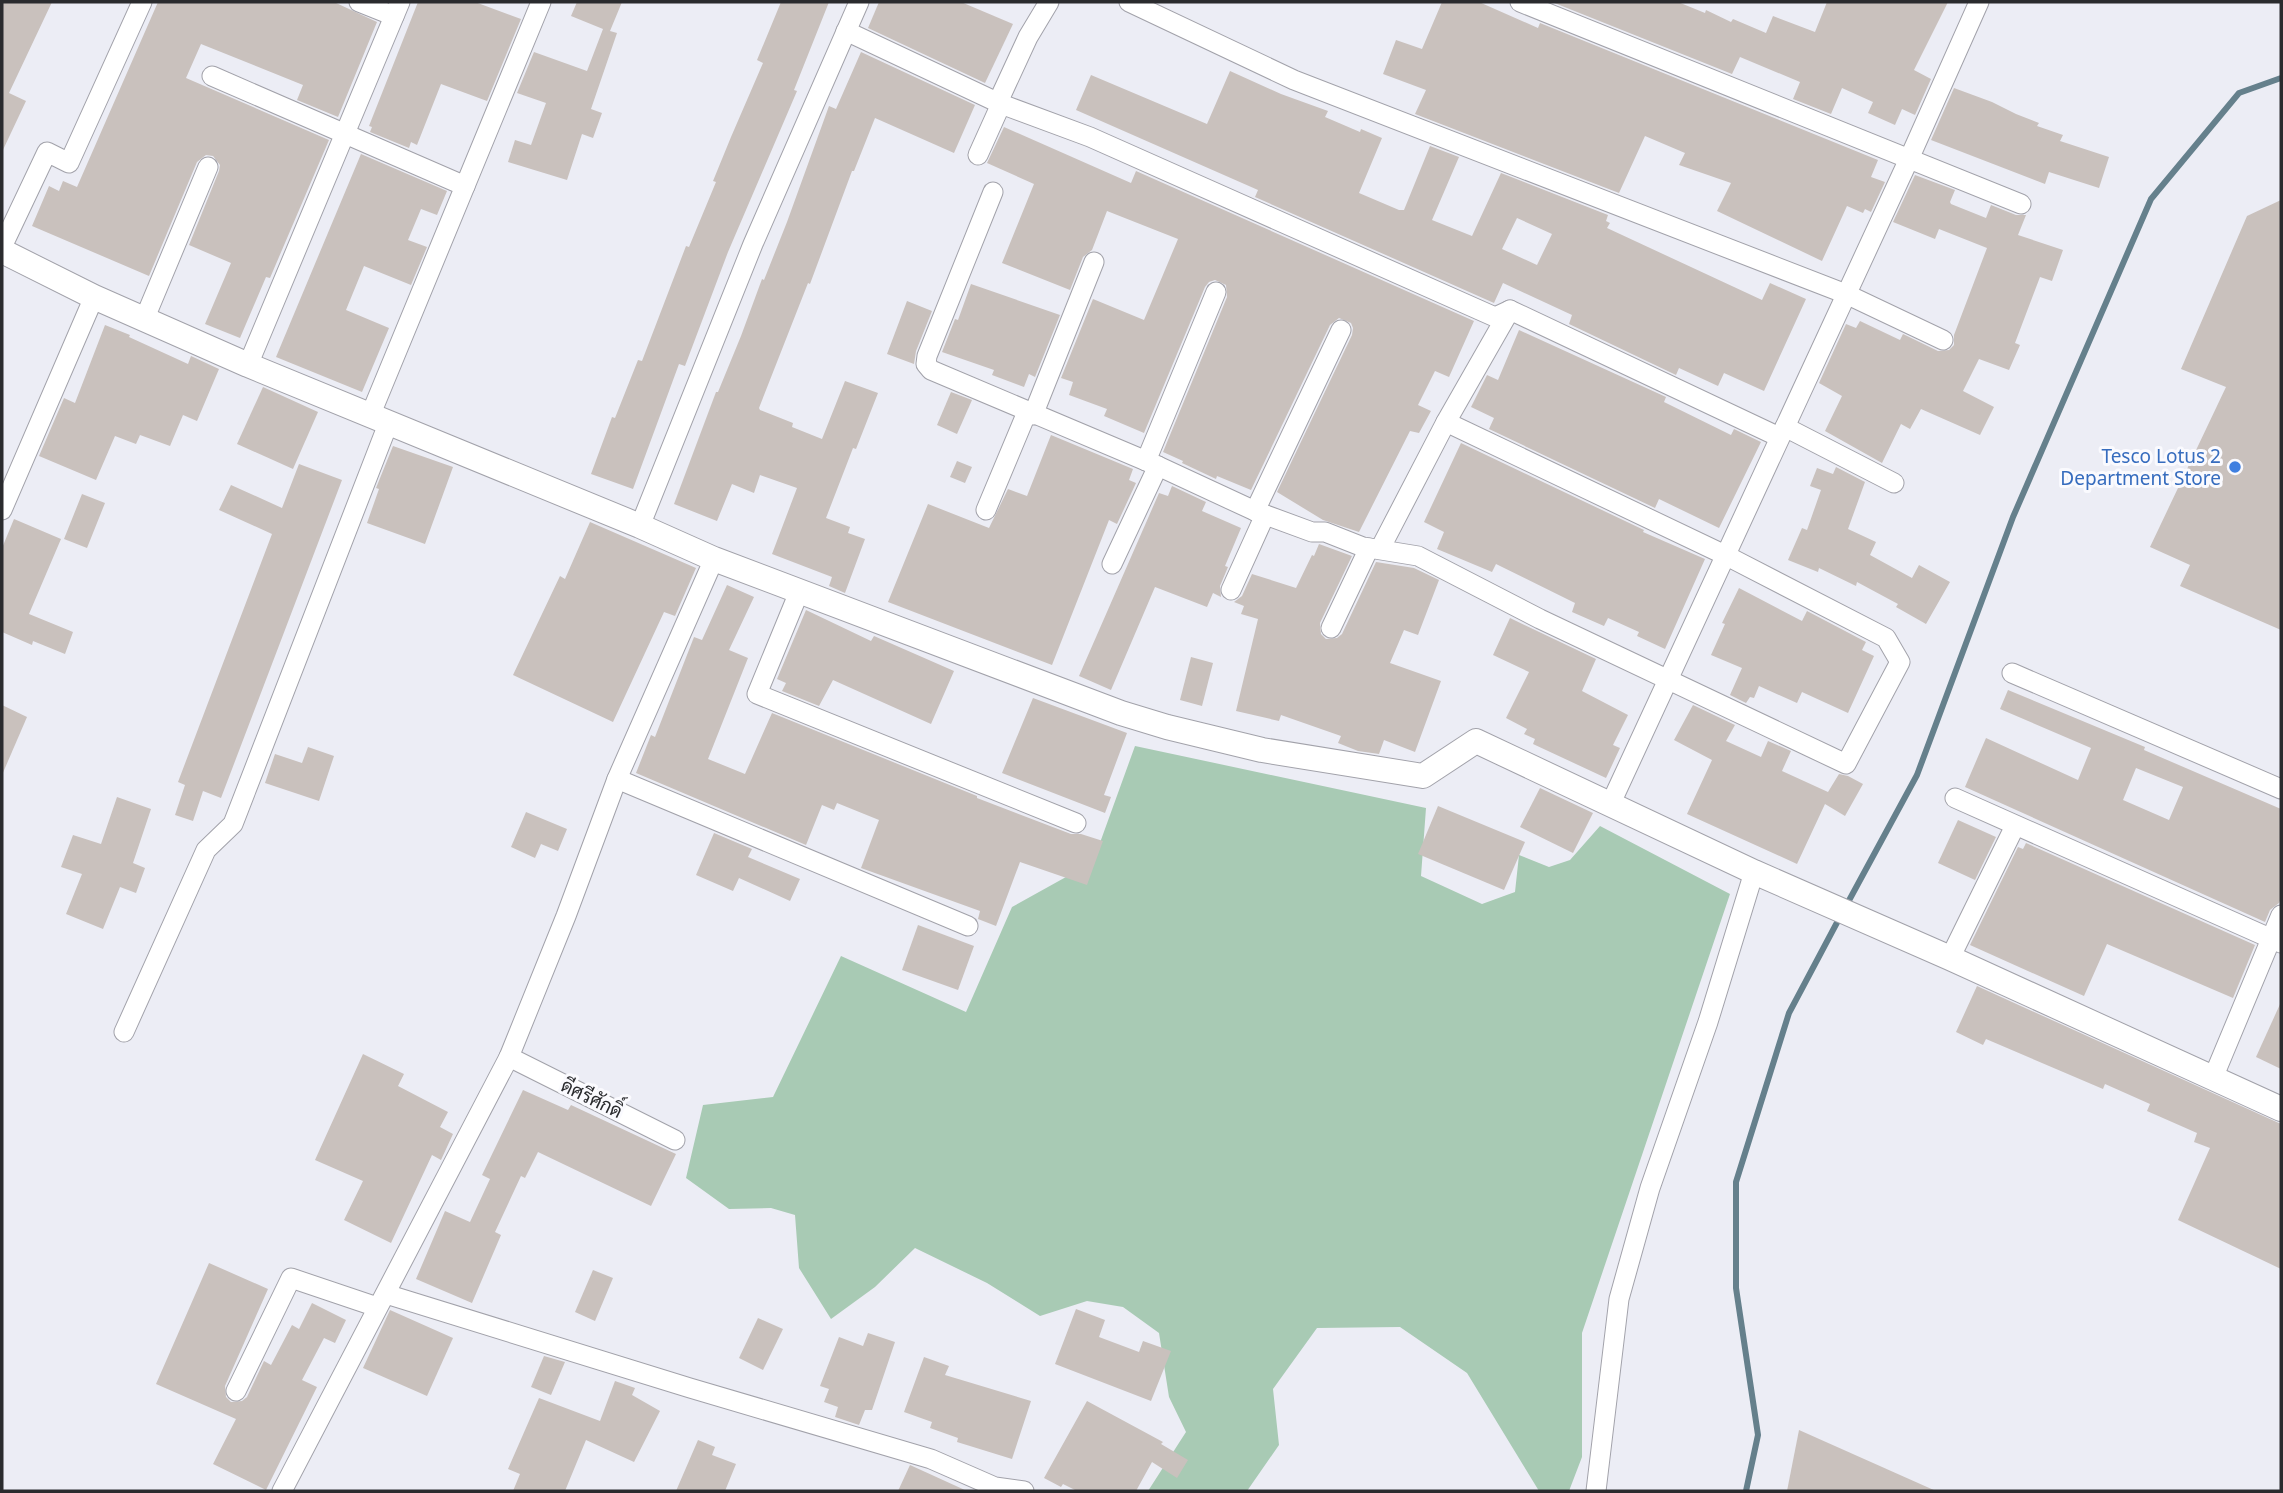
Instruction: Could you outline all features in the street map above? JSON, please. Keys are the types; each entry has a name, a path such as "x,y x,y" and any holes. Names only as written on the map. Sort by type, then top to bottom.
{"street":[{"path":"142,2 69,163 47,152 2,249 94,297 248,365 714,559 1078,698 1167,727 1262,750 1423,776 1476,741 1755,872 2281,1109"},
{"path":"248,365 397,9 359,2"},
{"path":"124,1032 206,850 233,824 465,186 541,2"},
{"path":"640,526 753,244 859,2"},
{"path":"978,155 1028,37 1049,2"},
{"path":"1129,2 1294,80 1846,294 1943,340"},
{"path":"1520,2 2021,204"},
{"path":"1610,805 1979,2"},
{"path":"846,32 1000,103 1090,137 1495,317 1510,310 1894,483"},
{"path":"212,76 465,186"},
{"path":"144,320 208,166"},
{"path":"993,192 926,356 926,364 936,372 1260,513 1312,532 1325,532 1375,548 1418,556 1540,619 1846,764 1900,662 1886,638 1725,555 1446,422"},
{"path":"986,510 1094,262"},
{"path":"1112,564 1216,292"},
{"path":"2,510 94,297"},
{"path":"1331,628 1510,310"},
{"path":"1231,590 1260,513 1341,330"},
{"path":"282,1491 509,1057 617,779 714,559"},
{"path":"799,592 757,694 1076,823"},
{"path":"2012,673 2281,789"},
{"path":"617,779 968,926"},
{"path":"1955,798 2276,940"},
{"path":"1950,958 2015,826"},
{"path":"1596,1491 1619,1299 1650,1188 1708,1022 1755,872"},
{"path":"2213,1078 2276,940 2281,915"},
{"name":"ดีศรีศักดิ์","path":"509,1057 675,1140"},
{"path":"236,1391 291,1278 381,1300 931,1459 994,1489 1024,1491"}],"green space":[{"path":"1135,746 1426,808 1421,876 1482,904 1515,892 1519,855 1549,867 1570,860 1600,826 1730,894 1582,1333 1582,1457 1569,1491 1539,1491 1467,1373 1400,1327 1317,1328 1273,1389 1279,1445 1247,1491 1148,1491 1186,1432 1169,1397 1159,1333 1123,1307 1087,1301 1040,1316 987,1283 915,1248 875,1287 831,1319 799,1268 795,1215 771,1208 729,1209 686,1178 703,1105 773,1097 841,956 966,1012 1012,907 1093,862"}],"building":[{"path":"2,2 52,2 9,93 26,101 2,152"},
{"path":"158,2 334,2 377,22 338,117 297,100 303,85 201,44 186,78 329,140 270,278 266,277 240,338 205,324 231,263 189,245 219,171 220,165 213,156 206,155 197,162 149,276 32,226 49,186 59,191 63,181 77,187"},
{"path":"418,2 475,2 521,19 487,101 441,84 417,145 411,142 409,148 370,132 372,127 369,126"},
{"path":"577,2 622,2 610,31 617,33 591,109 602,113 593,138 582,134 567,180 508,162 515,140 531,145 546,103 517,93 534,52 587,71 603,29 571,16"},
{"path":"781,2 829,2 794,90 797,91 728,252 685,366 679,364 633,489 591,474 612,417 615,418 638,360 642,361 686,246 689,247 716,182 713,181 763,63 757,60"},
{"path":"879,2 961,2 1013,24 985,83 868,28"},
{"path":"1442,2 1479,2 1538,28 1540,23 1878,160 1871,177 1885,182 1871,212 1865,209 1863,213 1847,206 1822,261 1717,211 1731,183 1679,165 1685,153 1645,136 1619,193 1415,114 1426,90 1383,74 1396,40 1422,49"},
{"path":"1552,2 1678,2 1705,13 1706,10 1731,22 1733,19 1766,33 1773,16 1815,32 1827,2 1948,2 1914,70 1931,79 1915,115 1902,109 1895,125 1868,113 1873,102 1842,88 1831,114 1793,99 1800,82 1740,57 1732,74"},
{"path":"861,52 975,105 954,153 875,118 759,408 793,423 792,427 822,439 845,381 878,393 826,518 850,527 848,533 865,539 845,593 829,586 832,577 772,554 797,488 760,475 754,493 732,484 717,521 674,504 716,392 787,222 829,106 836,109"},
{"path":"1230,71 1328,111 1325,117 1382,138 1359,193 1399,210 1404,210 1430,146 1459,157 1432,220 1472,236 1501,173 1608,215 1606,221 1610,223 1607,228 1762,300 1770,283 1806,299 1764,391 1724,373 1718,386 1679,368 1676,375 1569,324 1572,315 1503,283 1494,303 1255,197 1258,190 1076,110 1091,75 1207,124","holes":["1517,218 1552,234 1537,265 1502,249"]},
{"path":"1954,88 1992,102 2039,123 2037,126 2063,135 2060,141 2109,157 2099,188 2049,172 2045,184 1931,140"},
{"path":"1004,127 1131,183 1136,171 1474,321 1449,377 1435,371 1418,405 1431,411 1419,433 1410,431 1359,532 1323,520 1277,492 1352,335 1351,323 1339,318 1330,325 1251,490 1217,476 1216,479 1182,463 1183,461 1163,452 1227,297 1226,285 1215,280 1205,287 1144,433 1104,416 1107,409 1069,395 1073,382 1061,378 1093,299 1144,320 1178,239 1107,211 1092,250 1083,257 1070,290 1002,263 1034,184 987,163"},
{"path":"361,154 447,191 437,215 421,209 408,240 427,247 411,285 364,266 346,310 389,328 362,392 276,357"},
{"path":"1915,175 1955,190 1951,204 1986,218 1991,205 2016,215 2026,215 2018,235 2063,250 2052,281 2040,277 2015,343 2020,345 2009,370 1979,359 1963,391 1994,407 1980,435 1921,409 1910,429 1901,424 1882,463 1825,431 1842,396 1819,383 1846,324 1856,328 1860,321 1900,340 1903,334 1938,351 1949,350 1954,345 1954,335 1987,248 1939,229 1935,239 1893,222"},
{"name":"Tesco Lotus 2 Department Store","path":"2281,200 2281,630 2180,586 2190,565 2150,547 2226,387 2181,369 2247,216"},
{"path":"971,284 1060,315 1035,377 1029,374 1024,387 992,375 994,370 942,352 955,319 958,320"},
{"path":"907,301 932,311 916,351 914,364 887,354"},
{"path":"105,325 188,364 191,356 219,369 197,421 183,415 170,446 140,435 136,444 115,436 96,480 39,456 64,398 75,403"},
{"path":"1519,330 1666,397 1664,402 1731,435 1734,429 1761,442 1719,528 1659,499 1655,508 1489,429 1494,418 1471,407 1487,375 1498,380"},
{"path":"263,387 318,412 293,469 237,444"},
{"path":"951,392 972,400 957,434 937,425"},
{"path":"1051,435 1133,469 1129,480 1136,483 1117,524 1109,520 1052,665 888,602 928,504 989,528 1008,489 1027,496"},
{"path":"1461,443 1644,530 1643,532 1705,559 1665,649 1637,636 1639,632 1608,618 1604,626 1572,612 1575,603 1496,564 1492,572 1437,549 1444,532 1424,522"},
{"path":"393,446 453,467 425,544 367,523 379,489 376,488"},
{"path":"957,461 972,467 965,483 950,477"},
{"path":"299,464 342,480 221,798 203,791 193,821 175,815 185,785 178,782 272,534 219,510 231,485 282,508"},
{"path":"1836,467 1865,482 1848,529 1876,542 1870,555 1912,578 1919,565 1950,582 1926,624 1896,607 1898,604 1857,582 1856,586 1819,568 1818,572 1788,560 1802,528 1807,530 1821,490 1810,486 1817,468 1833,474"},
{"path":"1172,486 1206,502 1202,511 1241,528 1225,566 1228,567 1220,586 1221,597 1213,593 1207,607 1155,587 1111,690 1079,676 1159,493 1168,496"},
{"path":"82,494 105,503 87,548 64,539"},
{"path":"14,519 61,539 29,614 73,632 65,654 33,641 32,645 2,632 2,548"},
{"path":"590,522 696,568 675,616 664,612 613,722 513,675 560,576 565,579"},
{"path":"1319,544 1352,556 1320,623 1321,634 1326,639 1337,638 1342,634 1376,562 1414,568 1439,580 1418,635 1404,630 1390,663 1441,681 1415,752 1384,740 1379,754 1358,751 1338,743 1341,736 1281,715 1279,721 1236,711 1258,619 1241,614 1244,606 1234,602 1242,596 1252,574 1296,588"},
{"path":"727,585 754,597 729,650 748,658 708,759 745,774 772,713 977,798 1071,834 1081,834 1103,841 1087,885 1020,862 996,926 978,919 980,911 861,868 879,820 837,803 834,810 822,805 806,845 636,773 651,735 655,737 694,637 702,640"},
{"path":"1739,588 1802,621 1807,611 1866,642 1862,650 1874,656 1848,713 1802,692 1797,703 1759,686 1754,698 1750,697 1746,703 1730,695 1742,668 1711,655 1725,624 1722,623"},
{"path":"806,610 871,641 874,636 954,671 931,724 833,680 819,706 782,691 786,683 777,679"},
{"path":"1510,618 1596,659 1582,691 1628,715 1613,745 1620,748 1606,778 1533,744 1535,739 1524,734 1527,729 1506,718 1529,672 1493,655"},
{"path":"1191,657 1213,663 1202,706 1180,700"},
{"path":"2008,690 2145,747 2144,750 2281,809 2281,898 2270,910 2265,922 1965,787 1986,738 2078,780 2091,748 2000,709","holes":["2136,768 2183,787 2169,820 2123,800"]},
{"path":"1033,698 1127,733 1104,795 1111,797 1105,813 1002,773"},
{"path":"2,705 27,717 2,775"},
{"path":"1693,705 1735,725 1726,741 1761,757 1768,741 1791,751 1782,771 1828,792 1839,774 1863,784 1845,816 1825,804 1797,864 1687,814 1712,760 1674,740"},
{"path":"308,747 334,756 319,801 265,783 275,754 302,763"},
{"path":"1540,788 1593,813 1573,853 1520,827"},
{"path":"117,797 151,809 133,863 145,868 136,893 120,887 103,929 66,914 82,874 61,867 73,835 101,844"},
{"path":"1438,806 1525,842 1504,890 1418,854"},
{"path":"526,812 567,829 558,851 541,844 535,858 511,847"},
{"path":"1958,820 1996,837 1975,880 1938,863"},
{"path":"714,833 752,849 748,857 800,879 790,901 739,878 733,891 696,875"},
{"path":"2026,843 2255,945 2233,998 2107,944 2084,996 1970,945 2018,847 2023,849"},
{"path":"918,925 974,946 958,990 902,970"},
{"path":"1977,986 2281,1124 2281,1269 2178,1220 2210,1148 2194,1142 2197,1133 2147,1111 2150,1104 2105,1084 2103,1089 1986,1039 1983,1045 1956,1032"},
{"path":"2281,1002 2281,1069 2256,1057"},
{"path":"363,1054 404,1074 398,1086 448,1112 440,1127 453,1134 441,1160 432,1155 391,1243 344,1220 363,1181 315,1160"},
{"path":"523,1090 568,1110 571,1105 676,1154 651,1206 538,1152 525,1178 521,1176 495,1232 501,1235 472,1303 416,1279 445,1211 470,1222 490,1179 482,1175"},
{"path":"209,1263 268,1289 225,1386 226,1397 231,1402 242,1401 247,1397 264,1361 271,1365 292,1325 299,1329 312,1303 346,1320 335,1343 324,1338 302,1380 317,1387 266,1490 213,1464 236,1419 156,1384"},
{"path":"593,1270 613,1278 595,1321 575,1312"},
{"path":"1076,1309 1105,1320 1099,1337 1139,1352 1143,1341 1171,1351 1151,1401 1055,1364"},
{"path":"390,1310 453,1338 427,1396 363,1368"},
{"path":"758,1318 783,1329 763,1370 739,1358"},
{"path":"868,1333 895,1342 872,1410 865,1410 859,1425 835,1417 838,1407 824,1402 829,1389 820,1386 839,1337 863,1346"},
{"path":"544,1356 565,1362 551,1395 531,1387"},
{"path":"924,1357 949,1366 945,1375 1031,1401 1012,1459 957,1442 958,1438 930,1428 932,1422 904,1412"},
{"path":"615,1381 635,1388 632,1395 660,1411 634,1462 586,1440 565,1491 513,1491 520,1474 508,1469 539,1398 600,1421"},
{"path":"1087,1401 1163,1442 1161,1444 1188,1460 1177,1478 1152,1462 1136,1491 1077,1491 1063,1484 1061,1487 1044,1478"},
{"path":"1799,1430 1936,1491 1787,1491"},
{"path":"698,1440 715,1447 712,1455 736,1464 725,1491 676,1491"},
{"path":"910,1465 967,1491 898,1491"}],"waterway":[{"path":"1846,906 1917,775 2013,517 2151,199 2239,93 2281,78"},
{"path":"1746,1491 1758,1435 1736,1288 1736,1182 1789,1013 1841,915"}],"place":[{"name":"Tesco Lotus 2 Department Store","path":"2235,467"}]}
